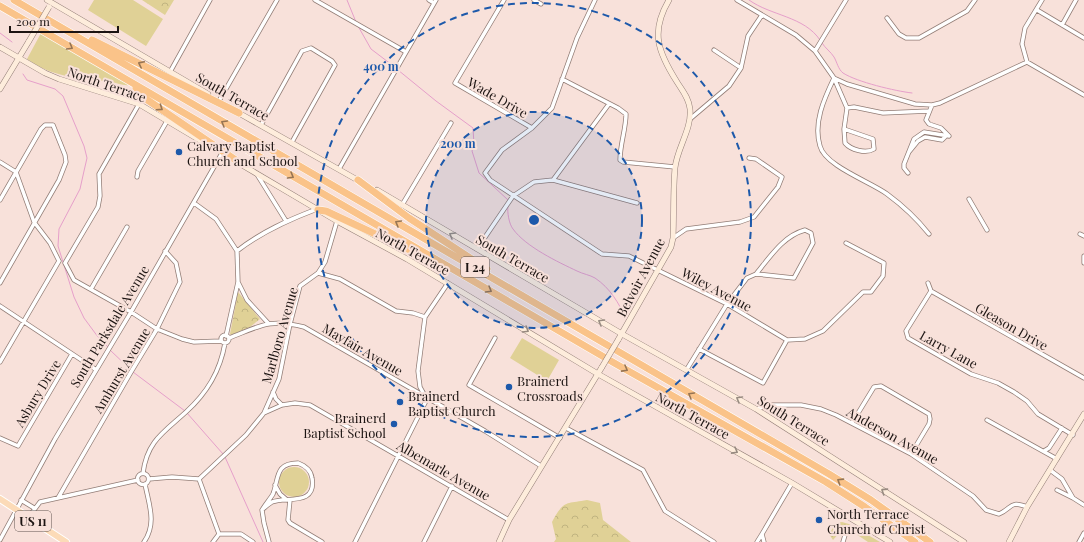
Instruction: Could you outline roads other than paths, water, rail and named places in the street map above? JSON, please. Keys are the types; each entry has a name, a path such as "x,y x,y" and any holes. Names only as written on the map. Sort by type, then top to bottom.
{"highway":[{"name":"I 24","path":"14,0 829,474 871,500 930,542"},
{"name":"I 24","path":"0,6 459,273 826,482 871,510 915,542"},
{"path":"77,36 86,37 239,112"},
{"path":"130,82 146,99 240,163"},
{"path":"358,180 409,218 551,311"},
{"path":"317,209 326,211 459,273"}],"main road":[{"name":"US 11","path":"0,499 66,542"}],"street":[{"path":"170,72 210,0"},
{"path":"219,101 277,0"},
{"path":"315,0 406,52"},
{"path":"339,169 435,2 429,0"},
{"name":"Wade Drive","path":"504,0 454,83 532,128"},
{"path":"534,0 541,4"},
{"path":"532,128 552,108 577,38 595,0"},
{"name":"Belvoir Avenue","path":"499,542 509,520 602,368 671,246 673,238 675,167 690,119 690,111 688,99 672,74 658,38 657,29 660,18 669,0"},
{"path":"737,0 796,35 815,50 834,78 846,108 844,129 844,143 850,148 867,151 874,149 873,139 844,129"},
{"path":"815,50 846,0"},
{"path":"887,18 899,34 906,38 920,38 967,11 975,0"},
{"path":"1042,0 1026,28 1022,44 1028,62 1084,95"},
{"path":"1062,25 1076,0"},
{"path":"0,89 50,3"},
{"name":"South Terrace","path":"50,3 402,205 622,334 687,369 756,409 964,542"},
{"path":"1037,10 1084,38"},
{"path":"690,119 729,86 742,68 748,36 762,15"},
{"name":"North Terrace","path":"0,47 59,79 139,104 256,172 337,222 448,283 598,374 792,483 890,542"},
{"path":"261,125 302,52 311,48 332,61 335,65 292,142"},
{"path":"714,50 742,68"},
{"path":"834,78 847,84 915,104 932,105 952,98 1028,62"},
{"path":"834,78 823,101 819,118 820,148 826,156 850,174 886,193 920,223 929,234"},
{"path":"562,79 626,114 620,160 629,164 675,167"},
{"path":"65,263 98,207 100,196 99,174 139,104"},
{"path":"554,180 609,104"},
{"path":"908,173 904,168 904,164 914,139 921,134 928,132 949,136 941,128 927,122 926,118 932,105"},
{"path":"846,108 854,107 883,112 929,111"},
{"path":"137,177 138,171 167,121"},
{"path":"402,205 451,123"},
{"path":"0,200 42,129 45,125 52,125 60,142 66,162 59,180 0,283"},
{"name":"Wiley Avenue","path":"532,128 502,150 485,173 490,180 602,254 629,256 658,269 727,304 787,340"},
{"name":"South Parksdale Avenue","path":"0,540 95,369 131,312 222,153"},
{"path":"673,238 686,229 740,222 754,217 778,187 782,177 756,159 749,158"},
{"path":"0,162 16,172 34,222 50,243 59,261 65,263 74,280 131,312 157,329 194,342 228,342 238,282 237,251 216,219 194,203"},
{"path":"256,172 286,221"},
{"path":"477,249 513,196 534,182 554,180 637,203"},
{"path":"970,199 987,230"},
{"path":"237,251 250,241 286,221 317,209"},
{"name":"Marlboro Avenue","path":"199,479 246,435 264,413 284,364 290,324 300,286 318,273 325,262 330,250 337,222"},
{"path":"91,289 128,227"},
{"path":"687,369 727,304 747,278 756,274 786,238 805,230 811,233 812,243 794,278 756,274"},
{"path":"699,349 763,383 787,340 805,339 823,332 863,292 871,292 883,276 884,262 846,243"},
{"name":"Amhurst Avenue","path":"58,498 157,329 180,282 176,262 165,252"},
{"path":"1084,256 1084,263"},
{"path":"0,362 59,261"},
{"path":"318,273 340,279 396,311 413,313 425,317"},
{"path":"238,282 247,300 268,323"},
{"path":"355,542 427,399 420,387 418,371 425,317 448,283"},
{"path":"928,283 931,291"},
{"name":"Gleason Drive","path":"931,291 1084,378"},
{"name":"Larry Lane","path":"931,291 906,331 908,338 970,374 998,382 1027,401 1038,414 1073,435"},
{"path":"0,306 95,369"},
{"name":"Mayfair Avenue","path":"228,337 268,323 290,324 318,334 427,399 485,431 541,466"},
{"path":"138,480 139,476 143,473 149,450 154,441 186,412 212,382 222,358 222,337 228,337"},
{"path":"495,338 469,385 560,438"},
{"name":"Asbury Drive","path":"0,438 18,446 72,354"},
{"path":"852,423 874,387 881,386 929,414 929,424 912,454"},
{"name":"Marlboro Avenue","path":"264,413 282,405 276,399 273,392"},
{"name":"Albemarle Avenue","path":"282,405 295,403 310,405 399,455 509,520"},
{"name":"Anderson Avenue","path":"756,409 772,405 801,405 821,409 912,454 973,496 986,510 999,514 1004,512 1010,505 1017,503 1027,507"},
{"path":"1009,542 1027,507 1056,459 1073,435 1084,414"},
{"path":"987,420 1056,459"},
{"path":"566,428 643,470 665,511 714,542"},
{"path":"1044,451 1049,448 1062,428"},
{"path":"262,510 273,501 301,499 311,490 311,472 306,466 288,464 281,468 275,483 273,494 262,510 264,523 270,542"},
{"path":"1050,470 1062,479 1073,498"},
{"path":"143,473 147,474 149,479"},
{"path":"144,542 149,535 152,522 145,484 149,479 172,477 199,479 219,534"},
{"path":"28,518 40,502 138,480"},
{"path":"138,480 142,484 145,484"},
{"path":"275,483 280,494 289,500"},
{"path":"757,542 792,483"},
{"path":"424,542 452,486"},
{"path":"1057,490 1084,505"},
{"path":"21,500 34,508"},
{"path":"289,500 288,520 290,523 322,542"},
{"path":"1079,542 1084,533"},
{"path":"213,542 219,534"},
{"path":"219,534 241,534 253,542"},
{"path":"762,534 764,542"},
{"path":"843,542 845,535"}],"waterway":[{"path":"347,0 356,22"},
{"path":"749,0 767,10 805,26 820,40"},
{"path":"358,26 371,49 396,68"},
{"path":"0,33 12,42"},
{"path":"822,43 833,55 843,73 857,80 876,86 912,93"},
{"path":"398,70 436,101 473,128 474,145 472,151 479,173 508,200"},
{"path":"23,74 27,80 55,89 63,96 84,146 87,158 80,189 59,229 58,246 74,297 84,318 98,337 108,347"},
{"path":"508,206 510,224 519,236 534,248 577,271 593,277 600,282 614,296 626,319"},
{"path":"110,350 131,370"},
{"path":"133,372 185,411"},
{"path":"187,413 223,454"},
{"path":"225,457 263,542"}],"place":[{"name":"Calvary Baptist Church and School","path":"179,152"},
{"name":"Brainerd Crossroads","path":"509,387"},
{"name":"Brainerd Baptist Church","path":"400,402"},
{"name":"Brainerd Baptist School","path":"394,424"},
{"name":"North Terrace Church of Christ","path":"819,520"}]}
